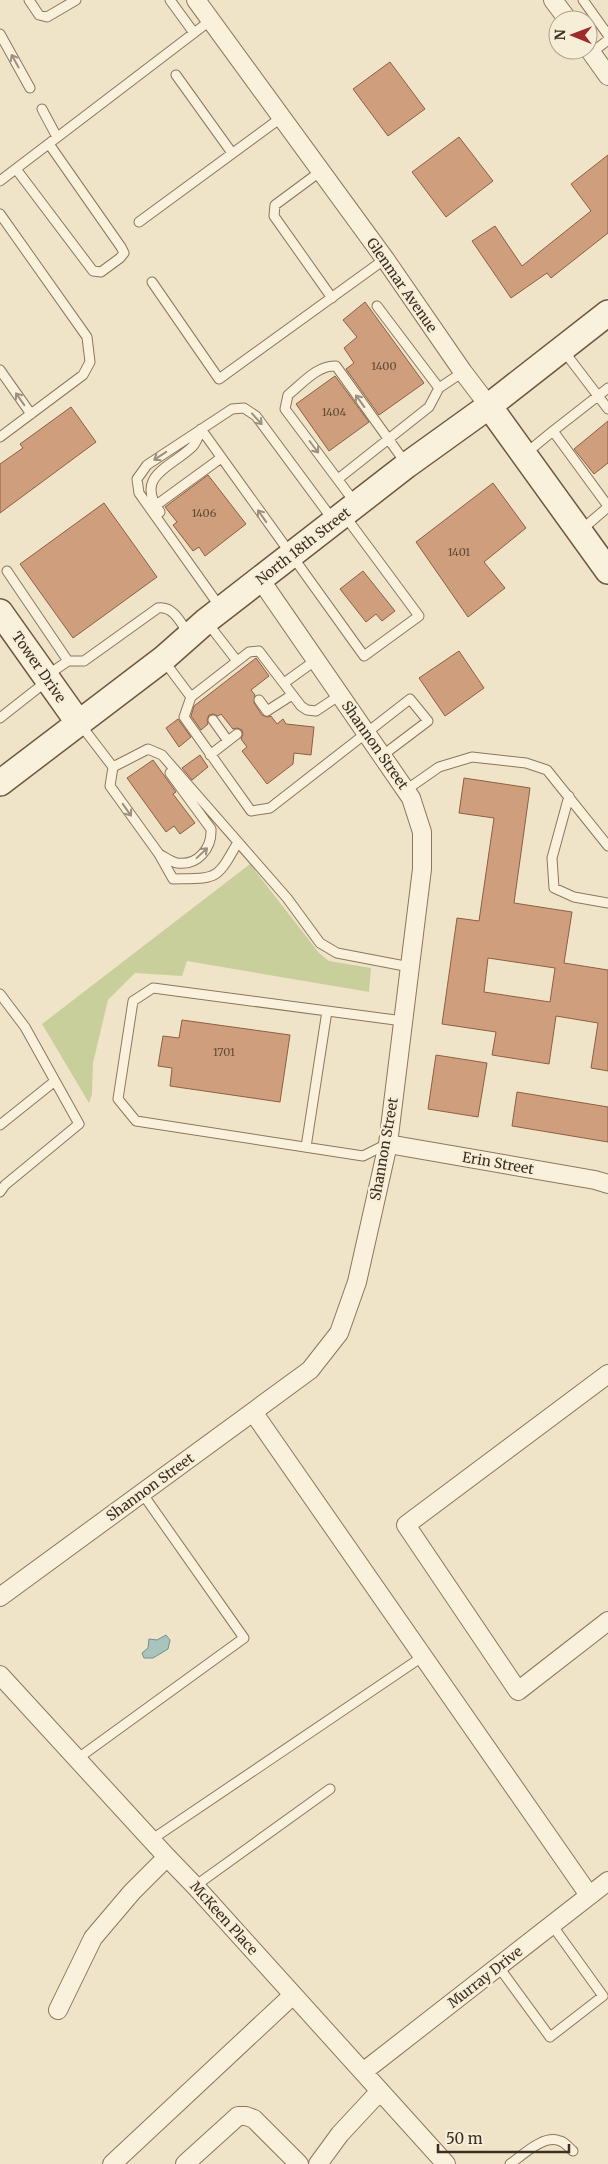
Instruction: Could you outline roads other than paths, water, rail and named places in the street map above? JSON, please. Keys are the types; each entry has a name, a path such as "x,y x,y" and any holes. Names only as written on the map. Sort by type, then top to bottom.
{"main road":[{"name":"North 18th Street","path":"0,783 163,659 260,579 407,465 489,406 608,313"},
{"name":"Glenmar Avenue","path":"489,406 608,571"},
{"name":"Tower Drive","path":"0,612 78,722"}],"street":[{"name":"Glenmar Avenue","path":"196,0 385,259 463,372 489,406"},
{"path":"597,60 608,76"},
{"name":"Shannon Street","path":"0,1597 310,1370 339,1333 357,1282 388,1144 422,869 422,832 411,798 406,790 260,579"},
{"name":"Erin Street","path":"388,1144 595,1180 608,1184"},
{"path":"608,1374 406,1525 518,1691 608,1621"},
{"path":"253,1412 589,1895"},
{"name":"McKeen Place","path":"0,1675 195,1886 446,2164"},
{"path":"58,2010 93,1938 132,1892 167,1857"},
{"name":"Murray Drive","path":"363,2072 608,1881"},
{"path":"112,2164 293,1995"},
{"path":"318,2164 340,2134 380,2091"},
{"path":"185,2164 238,2116 254,2119 299,2164"}],"lane":[{"path":"29,0 39,14 46,17 76,0"},
{"path":"170,0 194,33"},
{"path":"583,0 608,35"},
{"path":"0,181 211,20"},
{"path":"1,39 30,88"},
{"path":"176,75 232,153"},
{"path":"42,110 57,137"},
{"path":"139,222 282,117"},
{"path":"16,169 93,271 101,272 120,258 124,253 121,247 49,144"},
{"path":"321,171 275,205 274,216 332,298"},
{"path":"0,214 87,337 90,362 83,375 0,437"},
{"path":"152,282 219,379 385,259"},
{"path":"377,306 439,388"},
{"path":"562,349 608,410"},
{"path":"345,514 338,479 285,409 288,395 321,369 327,366 336,366 407,465"},
{"path":"0,370 31,414"},
{"path":"338,479 429,408 439,388 463,372"},
{"path":"525,454 608,388"},
{"path":"201,429 290,556 364,656 419,616 345,514 256,416 244,408 232,409 201,429 147,465 137,479 139,493 153,507 205,586 206,622 234,667"},
{"path":"153,507 149,490 153,481 160,472 194,445 201,429"},
{"path":"553,431 608,507 579,531"},
{"path":"153,507 221,458"},
{"path":"6,571 68,661"},
{"path":"0,718 68,661 84,661 158,608 164,607 206,622"},
{"path":"340,695 316,711 307,710 292,695 259,651 249,652 214,685 195,698 184,717 251,810 270,808 410,699 428,721 383,756"},
{"path":"163,659 195,698"},
{"path":"284,683 316,660"},
{"path":"259,700 267,712 292,695"},
{"path":"213,720 228,741"},
{"path":"78,722 113,767 110,786 159,854 174,879 208,878 221,872 238,842"},
{"path":"210,755 237,734"},
{"path":"113,767 148,749 162,755 287,898 320,943 337,953 410,967"},
{"path":"153,751 182,788 210,829 212,839 207,850 199,858 183,863 175,862 159,854"},
{"path":"406,790 439,767 472,757 526,763 547,770 608,846"},
{"path":"569,796 552,858 554,888 574,897 608,903"},
{"path":"388,1144 363,1156 136,1121 118,1099 134,1001 153,988 403,1021"},
{"path":"0,994 25,1027 78,1124 2,1185"},
{"path":"306,1148 327,1012"},
{"path":"0,1124 55,1081"},
{"path":"77,1759 244,1638 142,1493"},
{"path":"151,1840 422,1657"},
{"path":"195,1886 330,1789"},
{"path":"498,1966 550,2037 603,1996 552,1925"},
{"path":"510,2164 540,2143 552,2139 561,2141 573,2151"}],"water":[{"path":"166,1635 170,1640 168,1649 153,1658 144,1658 142,1653 148,1648 149,1639 157,1640"}]}
